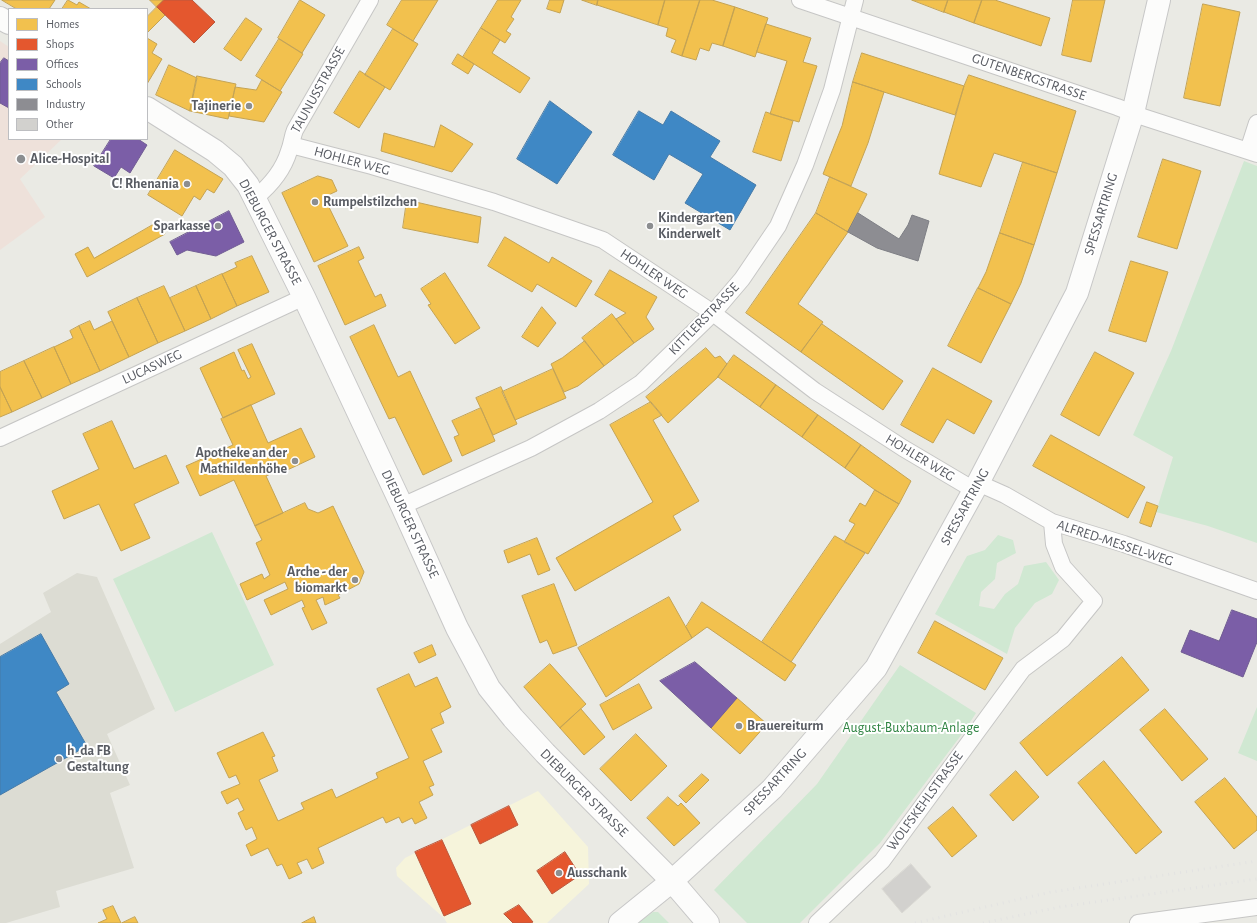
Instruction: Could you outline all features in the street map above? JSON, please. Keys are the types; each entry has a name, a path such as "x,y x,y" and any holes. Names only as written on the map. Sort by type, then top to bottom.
{"main road":[{"name":"SPESSARTRING","path":"620,923 672,881 772,789 876,668 976,486 1077,293 1133,113 1159,0"},
{"name":"DIEBURGER STRASSE","path":"148,109 215,151 232,166 244,180 255,198 304,297 402,506 457,628 489,688 503,707 545,753 672,881 708,923"}],"street":[{"name":"TAUNUSSTRASSE","path":"255,198 278,176 289,151 295,130 370,0"},
{"name":"GUTENBERGSTRASSE","path":"800,0 851,16 1143,117 1252,152"},
{"name":"KITTLERSTRASSE","path":"402,506 531,448 599,411 641,383 713,313 742,279 778,226 805,165 829,97 855,0"},
{"path":"1252,152 1257,123"},
{"name":"HOHLER WEG","path":"291,145 372,166 494,202 603,240 713,313 815,391 903,448 976,486"},
{"name":"LUCASWEG","path":"0,438 304,297"},
{"name":"ALFRED-MESSEL-WEG","path":"976,486 1004,496 1052,522 1124,544 1257,591"},
{"name":"WOLFSKEHLSTRASSE","path":"817,923 882,861 1023,669 1063,639 1094,601 1063,567 1054,544 1052,522"},
{"path":"1138,923 1257,907"}],"shaded area":[{"name":"Alice-Hospital","path":"0,41 8,46 8,140 61,140 20,179 45,217 0,250"},
{"name":"h_da FB Gestaltung","path":"77,573 97,577 155,709 107,734 130,785 110,793 134,868 56,891 60,907 6,923 0,923 0,644 51,612 43,593"},
{"path":"538,791 588,847 589,884 547,923 447,923 444,918 397,876 396,868 405,858"}],"green space":[{"path":"1244,161 1257,166 1257,543 1208,526 1156,512 1173,457 1133,435 1171,351"},
{"path":"212,532 274,665 175,712 113,579"},
{"path":"998,535 1013,540 1016,553 997,563 995,579 981,592 979,606 994,609 1005,594 1018,584 1024,566 1046,562 1059,580 1052,594 1035,603 1015,628 1007,654 935,614 967,556 985,550"},
{"name":"August-Buxbaum-Anlage","path":"900,665 976,713 965,730 880,843 800,923 747,923 714,890 817,784"},
{"path":"1257,707 1257,761 1238,753"},
{"path":"653,912 658,912 669,923 638,923"}],"building: Homes":[{"path":"2,0 55,0 50,8 15,8"},
{"path":"68,0 77,5 79,2 89,8 63,8"},
{"path":"150,0 164,0 157,7"},
{"path":"300,0 325,15 302,53 278,38"},
{"path":"402,0 438,0 413,41 387,25"},
{"path":"498,0 521,0 511,17 514,19 506,31 511,34 505,43 481,28"},
{"path":"550,0 564,0 560,13 547,9"},
{"path":"582,0 598,0 597,5"},
{"path":"598,0 665,0 658,25 597,5"},
{"path":"665,0 700,0 682,56 671,52 676,40 666,36 668,28 658,25"},
{"path":"700,0 712,0 735,7 723,46 712,43 709,51 700,48 696,60 682,56"},
{"path":"912,0 948,0 944,12"},
{"path":"948,0 982,0 974,23 944,12"},
{"path":"982,0 995,0 1050,18 1041,46 974,23"},
{"path":"1073,0 1105,0 1091,62 1062,55"},
{"path":"1203,4 1240,12 1220,106 1184,98"},
{"path":"157,7 165,15 148,32 148,16"},
{"path":"735,7 768,18 755,57 723,46"},
{"path":"246,18 262,29 241,61 224,49"},
{"path":"766,24 811,38 803,62 817,66 799,122 770,114 787,61 757,52"},
{"path":"481,28 500,40 492,53 530,78 520,93 463,57"},
{"path":"393,29 418,44 390,90 365,75"},
{"path":"148,39 157,44 152,53 162,59 148,82"},
{"path":"279,39 303,54 280,91 256,76"},
{"path":"862,53 964,86 955,115 853,82"},
{"path":"458,54 474,64 468,74 452,64"},
{"path":"169,65 197,78 190,111 156,95"},
{"path":"360,71 385,87 359,128 334,113"},
{"path":"969,75 1076,111 1057,173 994,153 981,187 939,174 964,86"},
{"path":"197,76 236,84 228,119 190,111"},
{"path":"262,80 282,92 264,122 229,116 235,87 256,90"},
{"path":"853,82 884,92 868,143 851,186 823,174 842,126"},
{"path":"766,112 793,121 781,161 753,152"},
{"path":"441,125 473,144 452,172 381,151 384,133 434,147"},
{"name":"C! Rhenania","path":"175,150 223,179 214,193 207,189 200,200 194,196 182,216 148,195"},
{"path":"1163,159 1201,171 1177,249 1138,237"},
{"path":"1023,162 1057,173 1034,245 1000,233"},
{"path":"318,176 332,180 337,191 324,197 348,246 314,262 282,193"},
{"path":"830,177 867,194 848,232 816,213"},
{"path":"407,200 481,217 478,243 403,228"},
{"path":"816,213 848,232 798,304 823,322 801,352 746,313"},
{"path":"158,222 165,234 87,277 75,254 88,247 94,258"},
{"path":"1000,233 1034,245 1021,283 1011,304 978,288 986,272"},
{"path":"505,237 549,263 552,257 592,281 576,307 537,284 532,292 488,266"},
{"path":"359,247 364,258 358,261 375,297 381,294 386,306 345,325 318,266"},
{"path":"252,256 269,292 237,306 222,274 237,267 235,263"},
{"path":"1131,261 1168,272 1146,342 1109,331"},
{"path":"610,270 657,297 646,317 654,329 634,343 616,319 626,313 595,295"},
{"path":"445,273 480,328 455,344 428,305 431,304 421,289"},
{"path":"222,274 237,306 211,319 196,286"},
{"path":"164,286 185,331 158,343 137,298"},
{"path":"196,286 211,319 185,331 170,298"},
{"path":"978,288 1011,304 981,363 948,346"},
{"path":"137,298 158,343 129,357 108,312"},
{"path":"542,307 556,323 538,347 522,337"},
{"path":"612,314 634,343 604,366 582,338"},
{"path":"90,321 94,330 112,321 129,357 100,371 79,326"},
{"path":"822,324 903,381 883,410 801,352"},
{"path":"374,325 398,377 410,371 452,461 423,475 395,417 389,419 350,337"},
{"path":"79,326 100,371 71,384 54,347 73,338 70,331"},
{"path":"585,341 604,366 578,386 564,392 551,364"},
{"path":"252,344 275,394 223,418 200,368 234,352 242,371 244,370 248,379 251,377 238,350"},
{"path":"54,347 71,384 42,398 24,361"},
{"path":"706,348 715,358 720,356 727,364 718,377 668,423 646,397"},
{"path":"1095,352 1134,373 1099,436 1061,415"},
{"path":"734,355 776,385 760,407 718,377"},
{"path":"24,361 42,398 12,412 0,387 0,372"},
{"path":"933,368 992,401 974,434 947,419 933,443 901,425"},
{"path":"553,369 566,398 515,420 502,392"},
{"path":"776,385 818,415 802,437 760,407"},
{"path":"0,387 12,412 0,417"},
{"path":"501,387 517,424 493,435 476,398"},
{"path":"651,402 662,415 653,420 699,501 673,516 681,530 575,591 556,558 653,502 610,425"},
{"path":"251,405 268,443 301,428 315,457 283,472 282,469 266,476 283,513 255,526 234,480 200,496 186,466 233,445 221,419"},
{"path":"481,408 495,441 462,456 454,437 459,435 452,421"},
{"path":"818,415 861,445 845,468 802,437"},
{"path":"112,421 134,469 166,455 179,483 134,504 150,538 121,551 99,504 64,519 52,491 99,469 83,434"},
{"path":"1051,435 1145,487 1128,518 1033,466"},
{"path":"861,445 911,481 899,504 875,490 845,468"},
{"path":"875,490 899,504 868,554 844,542 855,524 849,521 860,503 865,506"},
{"path":"1147,502 1158,506 1151,527 1140,523"},
{"path":"305,503 308,509 318,513 333,506 364,572 359,584 338,595 340,598 325,605 323,597 316,600 327,623 312,630 302,608 305,607 302,600 271,615 264,600 288,589 285,582 247,600 240,584 262,574 264,579 270,575 256,543 262,540 255,526"},
{"path":"835,536 865,553 791,662 762,642"},
{"path":"537,538 550,570 538,575 530,554 508,563 504,551"},
{"path":"554,584 577,645 553,654 547,640 540,643 522,596"},
{"path":"669,597 692,638 606,697 578,648"},
{"path":"702,602 796,665 785,681 707,627 692,638 686,627"},
{"path":"935,621 1003,658 985,690 918,653"},
{"path":"432,645 436,655 419,663 414,653"},
{"path":"1122,657 1149,690 1047,776 1020,743"},
{"path":"550,664 586,704 560,728 524,687"},
{"path":"409,674 415,687 437,677 451,707 440,713 444,723 431,729 442,752 423,761 434,785 429,787 433,795 419,802 427,818 415,824 412,818 402,823 399,817 386,823 383,817 318,848 324,863 312,869 307,859 297,863 302,873 289,879 282,864 277,866 268,848 251,856 246,845 257,839 252,827 246,830 238,813 244,810 238,798 227,804 221,792 240,784 236,775 229,778 217,753 263,732 275,756 272,757 278,771 259,780 278,821 304,809 301,803 332,789 336,798 378,778 376,773 409,758 377,689"},
{"path":"639,684 652,708 613,730 600,705"},
{"name":"Brauereiturm","path":"737,698 767,724 740,754 711,728"},
{"path":"581,709 605,737 584,755 560,728"},
{"path":"1165,709 1208,759 1182,781 1140,730"},
{"path":"636,734 667,766 631,801 600,769"},
{"path":"1104,761 1162,832 1136,854 1078,783"},
{"path":"1016,771 1039,797 1013,821 990,795"},
{"path":"702,774 709,780 686,803 679,796"},
{"path":"1225,778 1257,817 1257,830 1234,849 1195,802"},
{"path":"668,797 678,806 681,803 700,823 674,846 647,818"},
{"path":"953,807 977,836 952,857 928,828"},
{"path":"113,906 121,923 98,923 107,919 103,910"},
{"path":"135,917 138,923 122,923"},
{"path":"314,917 316,923 302,923"}],"building: Shops":[{"path":"164,0 192,0 215,22 194,43 157,7"},
{"path":"509,806 518,825 480,844 471,825"},
{"path":"442,840 471,904 444,916 415,852"},
{"name":"Ausschank","path":"565,852 580,875 552,894 537,871"},
{"path":"519,905 533,922 513,923 504,914"}],"building: Offices":[{"path":"4,58 8,60 8,107 0,103 0,63"},
{"path":"110,140 140,140 147,145 130,173 121,167 114,178 94,166"},
{"path":"229,211 244,242 216,256 187,250 177,255 170,242"},
{"path":"1232,610 1257,619 1257,642 1243,677 1181,652 1190,630 1219,641"},
{"path":"695,662 737,698 711,728 660,681"}],"building: Schools":[{"path":"550,101 592,132 557,184 517,159"},
{"path":"639,111 663,125 671,111 720,141 710,157 756,185 730,230 685,203 703,174 669,154 654,180 613,155"},
{"path":"41,634 69,684 56,692 87,746 0,795 0,657"}],"building: Industry":[{"path":"858,213 899,239 908,225 912,215 929,221 918,261 877,248 848,232"}],"building: Other":[{"path":"911,864 931,887 902,913 882,889"}],"railway":[{"path":"915,923 1051,892 1257,861"},
{"path":"983,923 1060,907 1257,879"}],"place":[{"name":"Tajinerie","path":"249,106"},
{"name":"Alice-Hospital","path":"21,159"},
{"name":"C! Rhenania","path":"187,184"},
{"name":"Rumpelstilzchen","path":"315,202"},
{"name":"Sparkasse","path":"218,226"},
{"name":"Kindergarten Kinderwelt","path":"650,226"},
{"name":"Apotheke an der Mathildenhöhe","path":"295,461"},
{"name":"Arche - der biomarkt","path":"355,580"},
{"name":"Brauereiturm","path":"739,726"},
{"name":"h_da FB Gestaltung","path":"59,759"},
{"name":"Ausschank","path":"559,873"}]}
